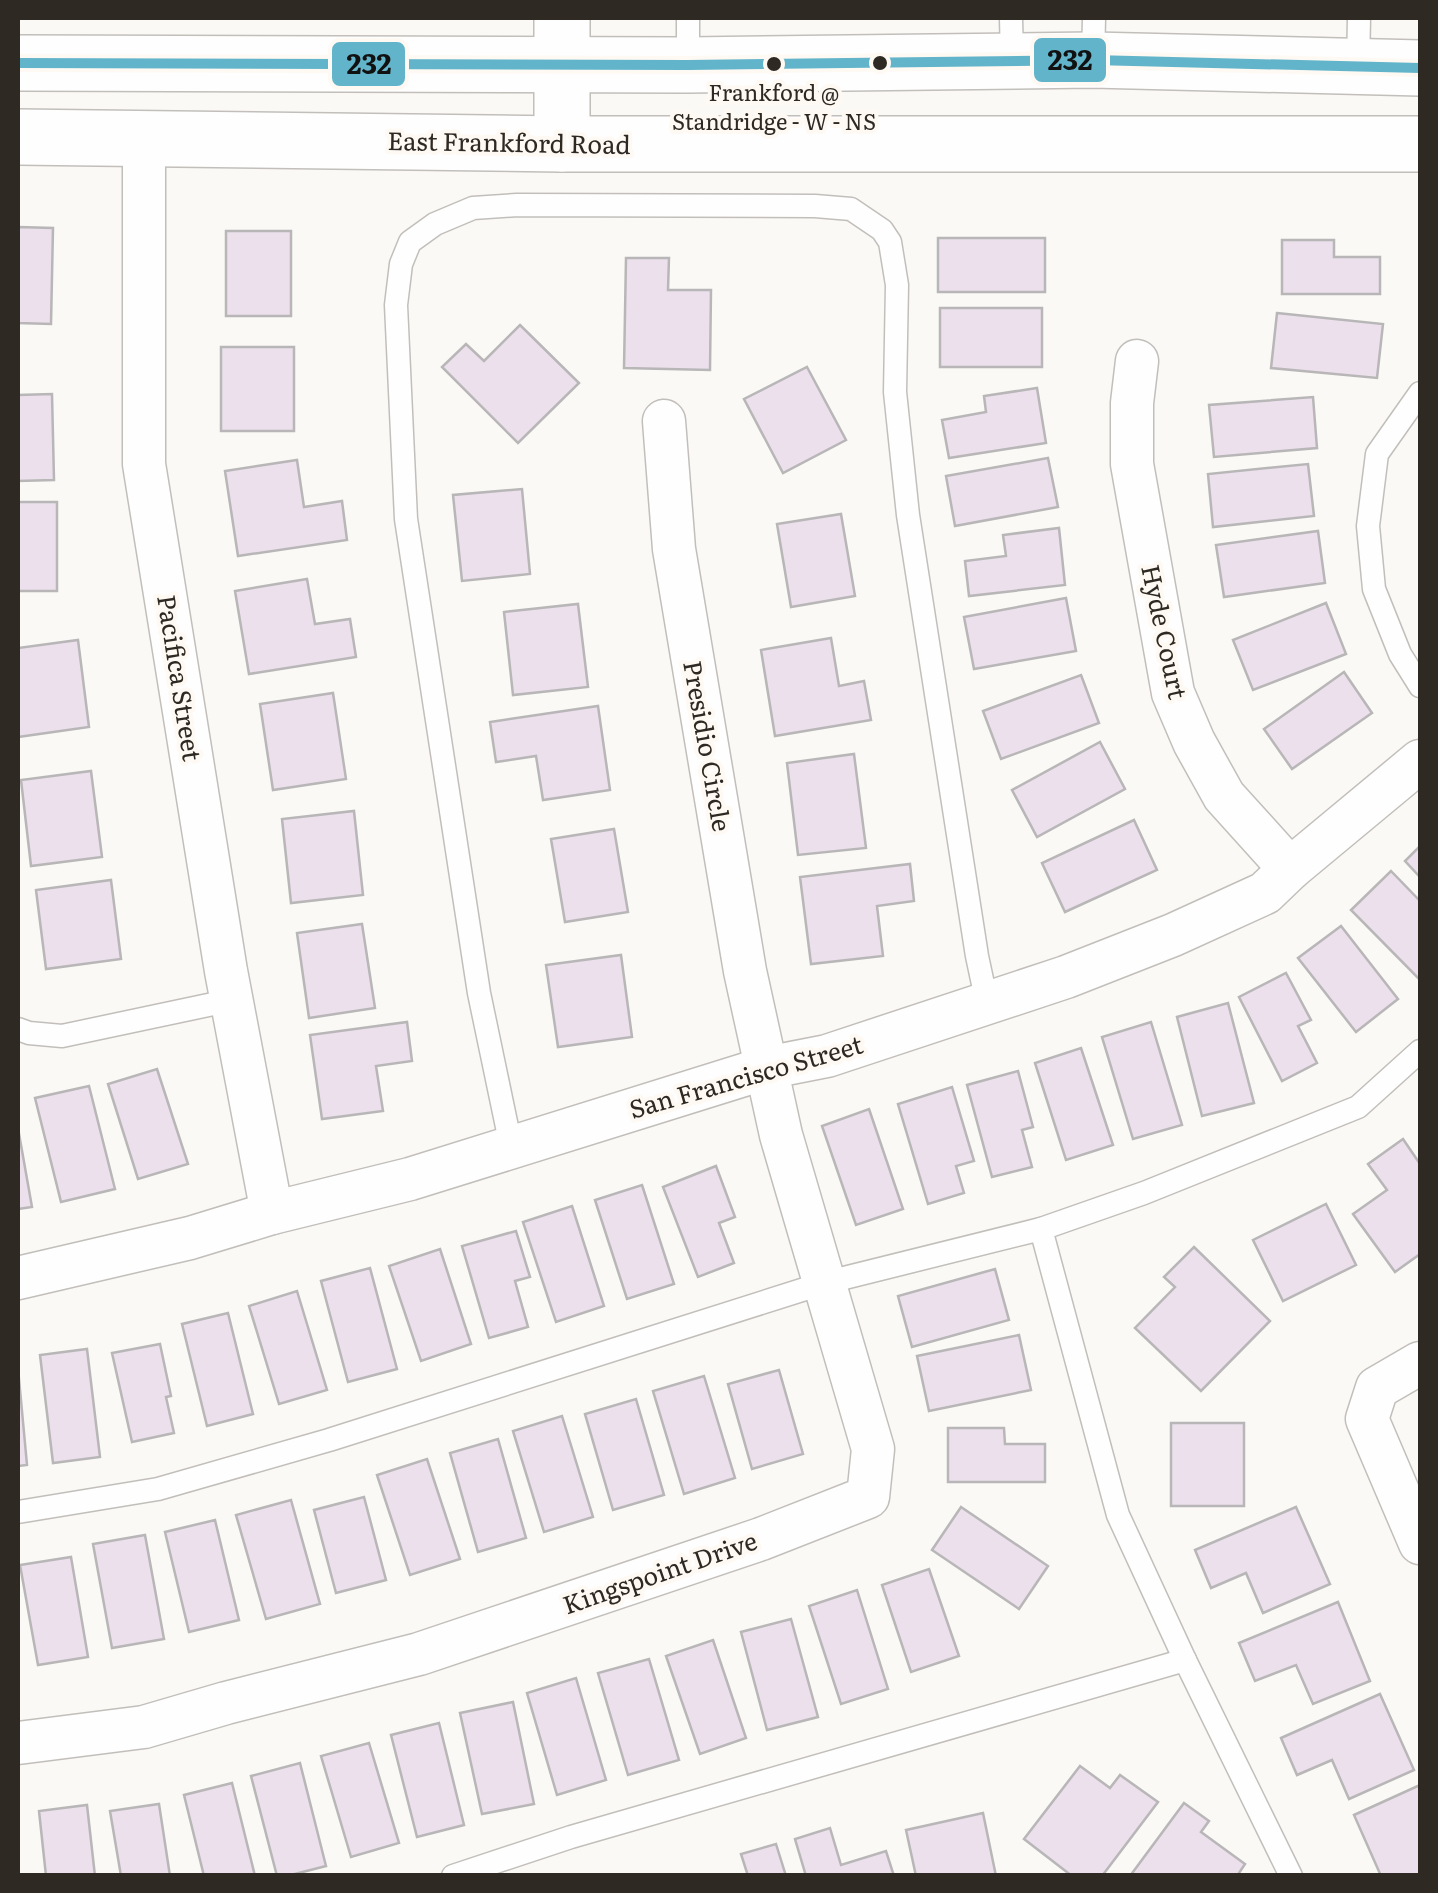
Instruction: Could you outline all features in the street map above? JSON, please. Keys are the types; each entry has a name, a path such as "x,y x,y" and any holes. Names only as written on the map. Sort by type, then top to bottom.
{"main road":[{"path":"18,63 562,41 1094,39 1359,42 1420,68"},
{"path":"562,41 562,144"},
{"name":"East Frankford Road","path":"18,138 562,144 1420,144"}],"street":[{"name":"Pacifica Street","path":"144,138 144,464 232,1000 272,1213"},
{"name":"Hyde Court","path":"1138,361 1132,403 1132,464 1173,694 1224,796 1290,869"},
{"name":"Presidio Circle","path":"664,422 674,549 745,972 766,1068"},
{"name":"San Francisco Street","path":"18,1278 190,1238 410,1179 766,1068 827,1056 1066,978 1265,893 1420,760"},
{"name":"Kingspoint Drive","path":"18,1743 144,1727 420,1654 761,1540 868,1497 873,1449 781,1134 766,1068"},
{"path":"1420,1363 1377,1388 1367,1419 1420,1544"}],"lane":[{"path":"511,1146 478,993 406,520 396,305 401,264 410,242 435,224 474,208 517,204 815,206 851,209 882,230 890,242 897,285 895,392 908,515 976,956 987,1004"},
{"path":"1420,393 1377,454 1368,526 1374,589 1400,654 1420,686"},
{"path":"21,1038 62,1036 232,1000"},
{"path":"18,1512 158,1489 329,1440 824,1283 1041,1230 1358,1107 1420,1051"},
{"path":"1041,1230 1118,1515 1291,1876"},
{"path":"453,1876 609,1826 1185,1660"}],"building":[{"path":"18,227 53,228 51,324 18,323"},
{"path":"226,231 291,231 291,316 226,316"},
{"path":"938,238 1045,238 1045,292 938,292"},
{"path":"1282,240 1334,240 1334,257 1380,257 1380,294 1282,294"},
{"path":"626,258 669,258 668,290 711,290 710,370 624,368"},
{"path":"940,308 1042,308 1042,367 940,367"},
{"path":"1277,313 1383,324 1377,378 1271,368"},
{"path":"520,325 579,383 518,443 442,367 466,344 484,361"},
{"path":"221,347 294,347 294,431 221,431"},
{"path":"807,367 846,440 783,473 744,399"},
{"path":"1037,388 1046,443 949,458 942,420 986,412 984,396"},
{"path":"52,394 54,480 18,481 18,395"},
{"path":"1313,397 1317,448 1214,457 1209,405"},
{"path":"1048,458 1058,507 955,526 946,476"},
{"path":"297,460 304,507 342,501 347,540 238,556 225,471"},
{"path":"1308,464 1314,516 1213,527 1208,474"},
{"path":"522,489 530,574 462,581 453,495"},
{"path":"18,502 57,502 57,591 18,591"},
{"path":"841,514 855,596 791,607 777,524"},
{"path":"1059,528 1065,585 969,596 965,561 1006,556 1003,535"},
{"path":"1318,531 1325,583 1224,597 1216,545"},
{"path":"307,579 315,624 350,619 356,657 249,674 235,591"},
{"path":"1066,598 1076,651 974,669 964,617"},
{"path":"1326,603 1346,654 1253,690 1233,640"},
{"path":"578,604 588,687 513,695 504,612"},
{"path":"831,638 839,686 864,681 871,720 775,736 761,650"},
{"path":"78,640 89,727 18,737 18,648"},
{"path":"1344,672 1372,713 1292,769 1264,729"},
{"path":"1081,675 1099,723 1001,759 983,711"},
{"path":"333,693 346,779 273,790 260,704"},
{"path":"598,706 610,790 543,800 536,756 496,762 490,722"},
{"path":"1100,742 1125,789 1037,837 1012,790"},
{"path":"854,754 866,848 798,855 787,763"},
{"path":"91,771 102,857 31,866 21,780"},
{"path":"354,811 363,895 291,903 282,819"},
{"path":"1134,820 1157,870 1065,912 1042,863"},
{"path":"614,829 628,912 565,922 551,839"},
{"path":"1420,846 1420,877 1405,861"},
{"path":"910,864 914,901 877,906 883,956 811,964 800,877"},
{"path":"1391,871 1420,901 1420,980 1351,910"},
{"path":"111,880 121,959 46,969 36,890"},
{"path":"362,924 375,1008 309,1018 297,933"},
{"path":"1341,926 1398,999 1356,1032 1298,958"},
{"path":"621,955 632,1037 558,1047 546,965"},
{"path":"1286,973 1311,1020 1298,1026 1317,1063 1282,1081 1239,997"},
{"path":"1228,1003 1254,1103 1202,1116 1177,1017"},
{"path":"407,1022 412,1061 376,1066 383,1111 322,1119 310,1035"},
{"path":"1151,1022 1182,1125 1133,1139 1102,1037"},
{"path":"1081,1048 1113,1145 1066,1160 1035,1063"},
{"path":"157,1069 188,1164 138,1179 108,1084"},
{"path":"1018,1071 1033,1127 1022,1130 1032,1167 992,1177 967,1085"},
{"path":"89,1086 115,1189 61,1202 35,1098"},
{"path":"952,1087 974,1161 956,1166 964,1193 928,1204 898,1104"},
{"path":"869,1109 903,1209 856,1225 822,1126"},
{"path":"18,1128 32,1207 18,1209"},
{"path":"1403,1139 1420,1164 1420,1254 1395,1272 1353,1214 1387,1190 1368,1164"},
{"path":"716,1166 735,1217 719,1223 734,1263 698,1277 663,1187"},
{"path":"642,1185 674,1284 627,1299 595,1200"},
{"path":"1326,1204 1356,1265 1283,1301 1253,1240"},
{"path":"572,1206 604,1306 556,1322 523,1222"},
{"path":"516,1231 530,1277 515,1281 528,1327 489,1338 462,1246"},
{"path":"1194,1247 1270,1321 1201,1391 1135,1328 1175,1287 1164,1277"},
{"path":"440,1249 471,1344 421,1361 389,1266"},
{"path":"370,1268 397,1369 348,1382 321,1281"},
{"path":"995,1269 1009,1320 912,1347 898,1296"},
{"path":"297,1291 327,1390 279,1404 249,1306"},
{"path":"228,1313 253,1414 207,1426 182,1324"},
{"path":"1019,1335 1031,1390 929,1411 917,1356"},
{"path":"160,1344 174,1433 132,1442 112,1353"},
{"path":"87,1349 100,1457 53,1463 40,1355"},
{"path":"18,1368 27,1465 18,1466"},
{"path":"779,1370 803,1454 752,1469 728,1384"},
{"path":"704,1376 735,1478 684,1494 653,1391"},
{"path":"636,1399 664,1495 613,1510 585,1414"},
{"path":"562,1416 593,1517 544,1532 513,1431"},
{"path":"1171,1423 1244,1423 1244,1506 1171,1506"},
{"path":"948,1428 1004,1428 1005,1444 1045,1444 1045,1482 948,1482"},
{"path":"498,1439 526,1538 478,1552 450,1453"},
{"path":"427,1459 460,1559 410,1575 377,1475"},
{"path":"364,1497 386,1580 336,1593 314,1510"},
{"path":"291,1500 320,1604 266,1619 236,1515"},
{"path":"961,1507 1048,1566 1019,1609 932,1550"},
{"path":"1296,1507 1330,1584 1263,1613 1246,1573 1211,1588 1195,1550"},
{"path":"215,1520 239,1620 189,1632 165,1532"},
{"path":"145,1535 164,1639 112,1648 93,1544"},
{"path":"71,1557 88,1657 38,1665 20,1565"},
{"path":"929,1569 959,1656 911,1672 882,1585"},
{"path":"857,1590 888,1689 841,1704 809,1606"},
{"path":"1338,1602 1370,1681 1313,1704 1296,1665 1255,1681 1239,1643"},
{"path":"791,1619 818,1717 767,1730 741,1632"},
{"path":"713,1640 746,1738 700,1754 666,1656"},
{"path":"649,1659 679,1760 628,1775 598,1673"},
{"path":"576,1678 606,1780 557,1795 527,1693"},
{"path":"1380,1694 1414,1770 1349,1799 1332,1760 1297,1775 1281,1738"},
{"path":"513,1702 534,1804 482,1814 460,1713"},
{"path":"439,1723 464,1825 417,1837 391,1735"},
{"path":"369,1743 399,1843 351,1857 321,1756"},
{"path":"300,1763 326,1866 277,1876 251,1776"},
{"path":"1080,1766 1110,1788 1120,1775 1158,1802 1102,1876 1072,1876 1024,1839"},
{"path":"232,1783 255,1876 204,1876 184,1795"},
{"path":"1420,1785 1420,1876 1381,1876 1354,1815"},
{"path":"1184,1803 1209,1821 1201,1832 1245,1864 1237,1876 1130,1876"},
{"path":"159,1804 170,1876 121,1876 110,1811"},
{"path":"87,1805 95,1876 46,1876 39,1811"},
{"path":"983,1813 996,1876 916,1876 906,1830"},
{"path":"830,1828 841,1865 886,1851 894,1876 806,1876 795,1839"},
{"path":"776,1844 786,1876 748,1876 741,1854"}],"transit line":[{"name":"232","path":"18,63 688,65 1093,60 1420,68"}],"place":[{"name":"Frankford @ Standridge - W - NS","path":"774,64"}]}
